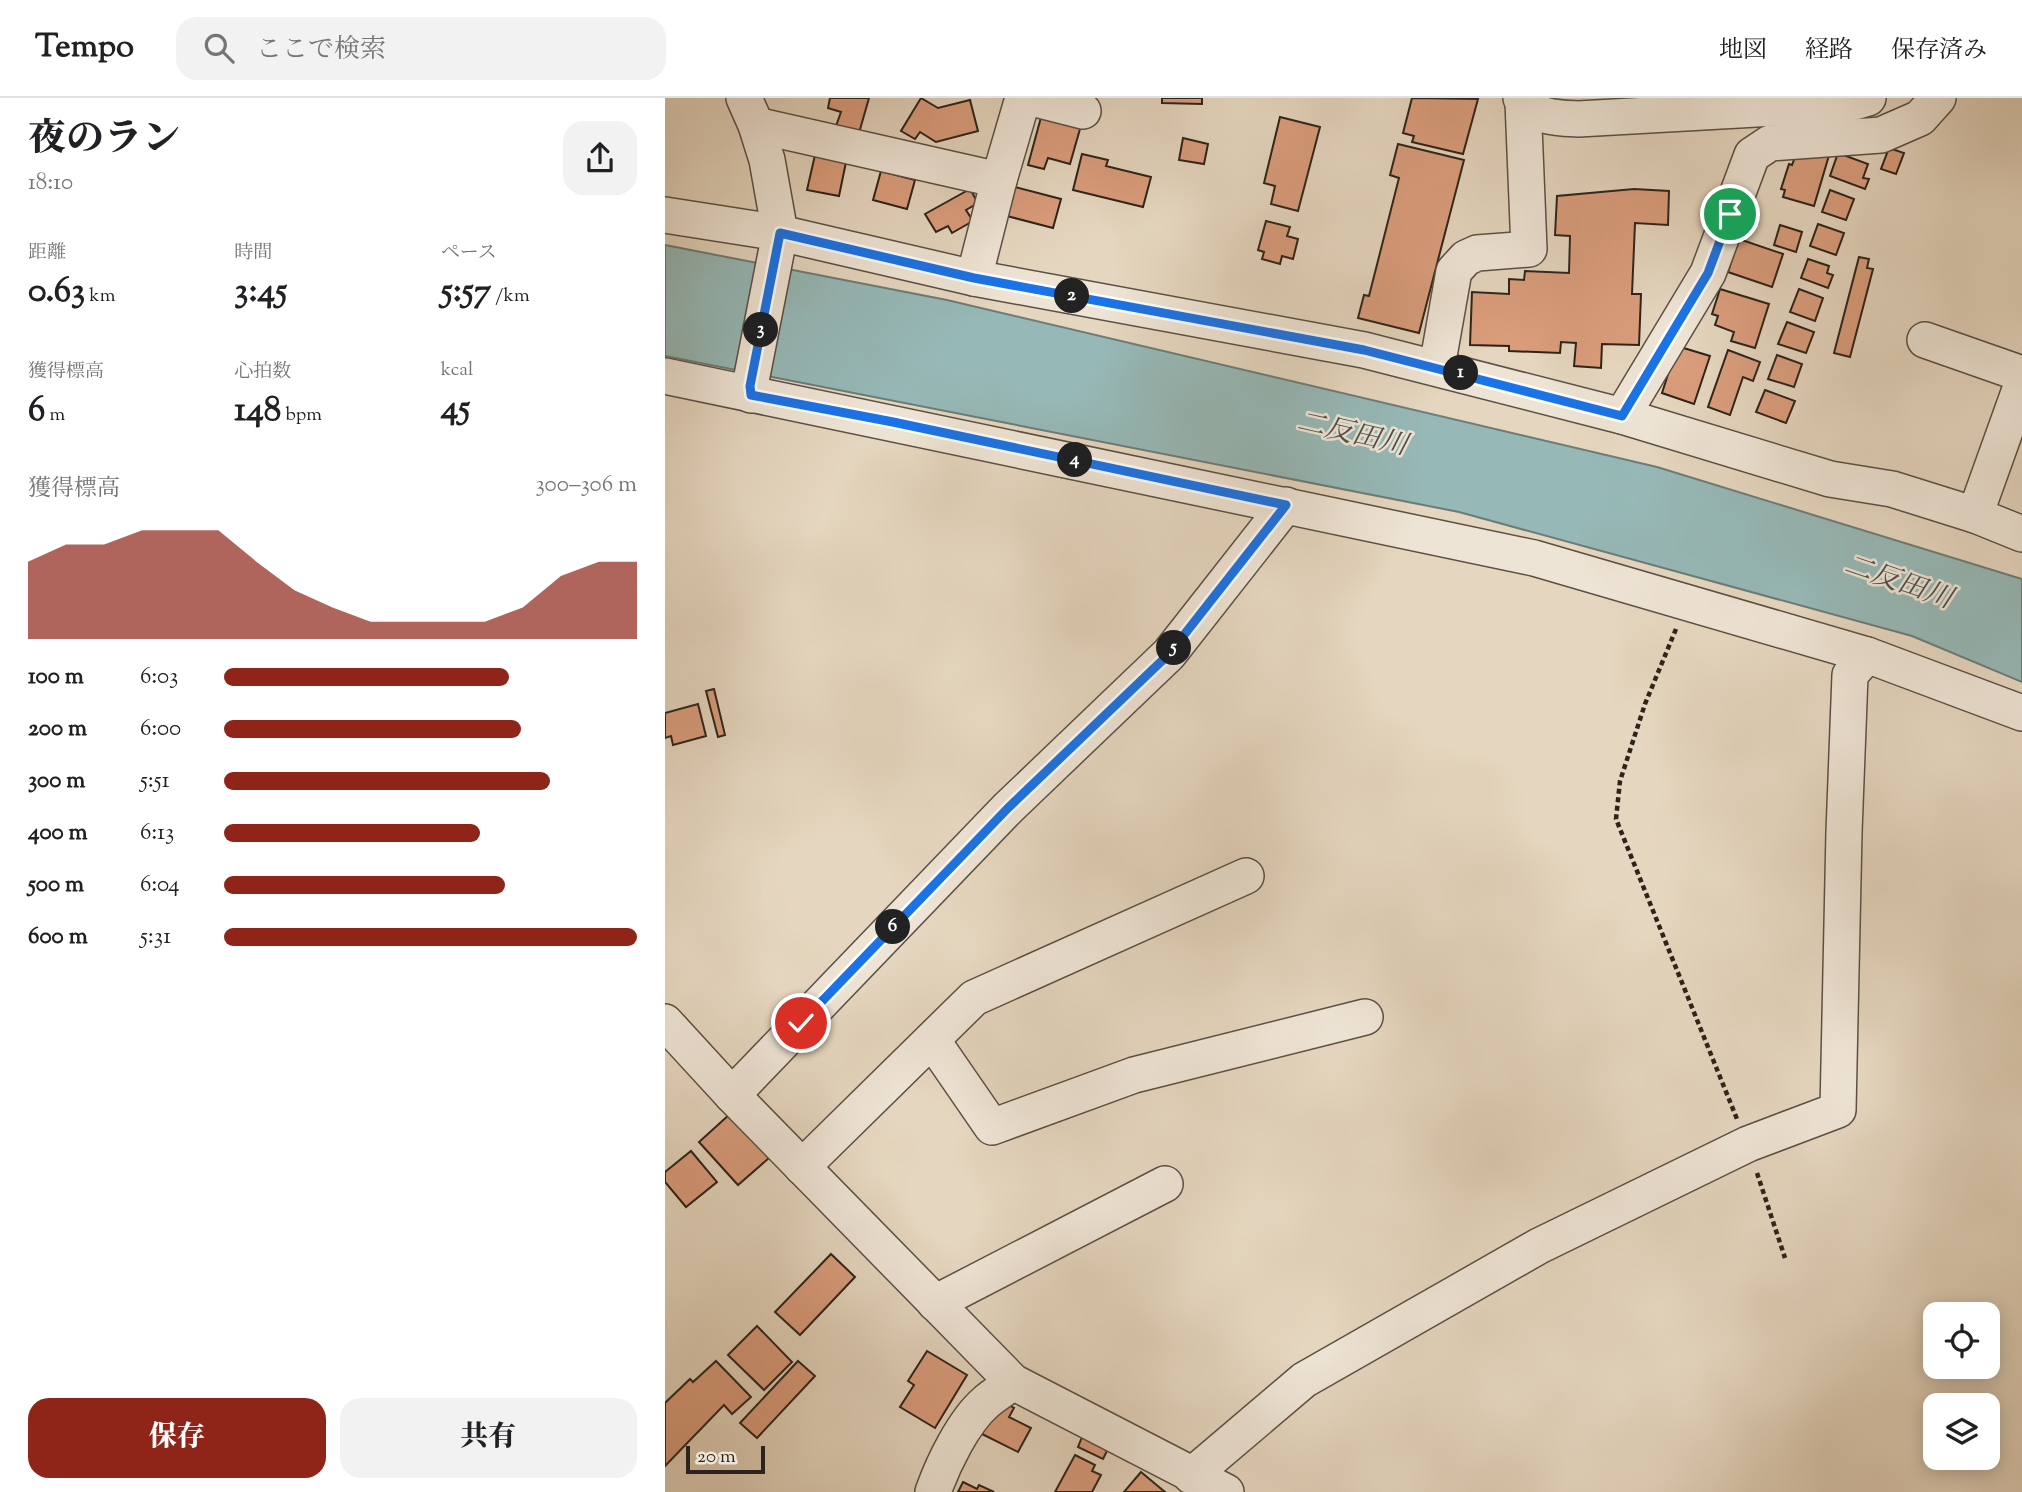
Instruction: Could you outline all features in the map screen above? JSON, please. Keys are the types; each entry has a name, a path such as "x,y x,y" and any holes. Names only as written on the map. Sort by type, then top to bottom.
{"street":[{"path":"974,278 1023,98"},
{"path":"1032,98 1083,111"},
{"path":"1522,100 1534,111 1549,117 1578,119 1682,106 1848,104 1868,98"},
{"path":"1622,416 1708,273 1752,155 1770,143 1881,135 1920,118 1938,98"},
{"path":"1437,367 1454,271 1465,258 1477,253 1529,249 1522,100"},
{"path":"750,112 999,180"},
{"path":"750,112 767,160 777,246 750,391"},
{"path":"665,215 777,246 974,278 1364,350 1437,367 1622,416 1830,479 1892,489 2020,531"},
{"path":"1925,340 2022,374"},
{"path":"665,376 750,391 1534,558 1867,655 2022,713"},
{"path":"1975,516 2022,384"},
{"path":"732,1095 1008,808 1169,654 1286,505"},
{"path":"1191,1476 1304,1380 1539,1246 1748,1144 1838,1110 1843,832 1850,675 1867,655"},
{"path":"802,1167 974,998 1246,876"},
{"path":"932,1040 992,1127 1134,1075 1365,1017"},
{"path":"665,1022 732,1095 1013,1382 1226,1492"},
{"path":"935,1303 1165,1184"},
{"path":"933,1492 943,1466 984,1403 1013,1382"}],"path":[{"path":"1687,603 1640,717 1620,781 1616,818 1748,1144 1785,1258"}],"water":[{"name":"二反田川","path":"665,245 947,300 1657,467 2022,579 2022,682 1912,636 1459,512 665,356"}],"building":[{"path":"830,98 869,98 859,133 836,126 841,112 828,108"},
{"path":"921,98 938,108 970,100 978,131 936,142 920,132 915,139 901,131"},
{"path":"1162,98 1202,98 1202,104 1162,103"},
{"path":"1412,98 1478,99 1463,154 1412,142 1414,136 1403,133"},
{"path":"1043,110 1082,122 1070,164 1048,158 1044,169 1028,165"},
{"path":"1280,117 1320,127 1298,211 1271,204 1275,186 1264,183"},
{"path":"1183,138 1208,144 1204,164 1179,160"},
{"path":"1398,144 1464,160 1419,333 1358,318 1364,295 1369,296 1399,178 1390,175"},
{"path":"1889,148 1904,153 1896,174 1881,169"},
{"path":"1830,152 1814,206 1783,197 1785,190 1781,189 1789,164 1792,165 1795,157"},
{"path":"1838,153 1868,164 1863,178 1869,179 1865,189 1830,176"},
{"path":"1082,154 1108,160 1106,166 1151,177 1143,207 1073,190"},
{"path":"815,155 846,162 839,196 807,190"},
{"path":"881,171 915,180 907,209 873,200"},
{"path":"1015,187 1061,199 1053,228 1007,216"},
{"path":"970,189 978,203 966,210 973,221 952,233 948,226 936,232 925,214"},
{"path":"1634,189 1669,191 1668,225 1635,223 1632,294 1641,294 1639,345 1602,344 1601,368 1574,366 1576,343 1561,342 1560,353 1509,351 1509,346 1470,345 1472,292 1509,294 1509,279 1524,280 1525,271 1569,273 1570,236 1555,235 1557,196"},
{"path":"1830,190 1854,199 1846,220 1822,212"},
{"path":"1266,221 1290,227 1287,236 1298,239 1293,259 1282,256 1280,264 1262,259 1264,252 1258,250"},
{"path":"1818,224 1844,233 1836,255 1810,246"},
{"path":"1780,225 1802,232 1796,252 1774,245"},
{"path":"1739,239 1783,254 1772,287 1728,272"},
{"path":"1859,257 1869,259 1867,268 1873,269 1850,357 1834,353"},
{"path":"1808,259 1829,266 1827,273 1833,275 1828,288 1801,278"},
{"path":"1720,289 1769,304 1755,348 1731,341 1734,332 1715,325 1718,316 1712,314"},
{"path":"1799,289 1823,298 1815,321 1790,312"},
{"path":"1787,322 1814,332 1806,353 1778,344"},
{"path":"1677,346 1710,356 1694,404 1662,393"},
{"path":"1728,350 1760,362 1753,381 1743,377 1730,415 1708,407"},
{"path":"1777,355 1802,364 1794,387 1768,379"},
{"path":"1765,390 1795,401 1786,423 1756,412"},
{"path":"714,689 725,735 718,737 706,691"},
{"path":"698,704 706,736 673,745 671,736 665,738 665,713"},
{"path":"730,1114 769,1158 738,1185 699,1142"},
{"path":"691,1151 717,1182 686,1207 665,1182 665,1172"},
{"path":"831,1254 855,1277 800,1335 775,1312"},
{"path":"757,1326 792,1362 764,1390 728,1355"},
{"path":"927,1351 967,1375 935,1428 900,1407 914,1385 908,1381"},
{"path":"716,1361 751,1397 732,1414 724,1405 665,1466 665,1403 690,1379 693,1382"},
{"path":"798,1361 815,1376 757,1438 740,1423"},
{"path":"1000,1400 1014,1408 1009,1417 1031,1428 1018,1452 982,1434"},
{"path":"1082,1437 1108,1449 1103,1459 1078,1447"},
{"path":"1075,1455 1095,1465 1092,1471 1101,1475 1092,1492 1055,1492"},
{"path":"1141,1472 1165,1492 1124,1492"},
{"path":"963,1482 977,1489 979,1485 994,1492 958,1492"}],"route":[{"path":"801,1023 1008,808 1169,654 1286,505 893,422 751,395 750,386 780,233 974,278 1364,350 1622,416 1708,273 1730,214"}]}
